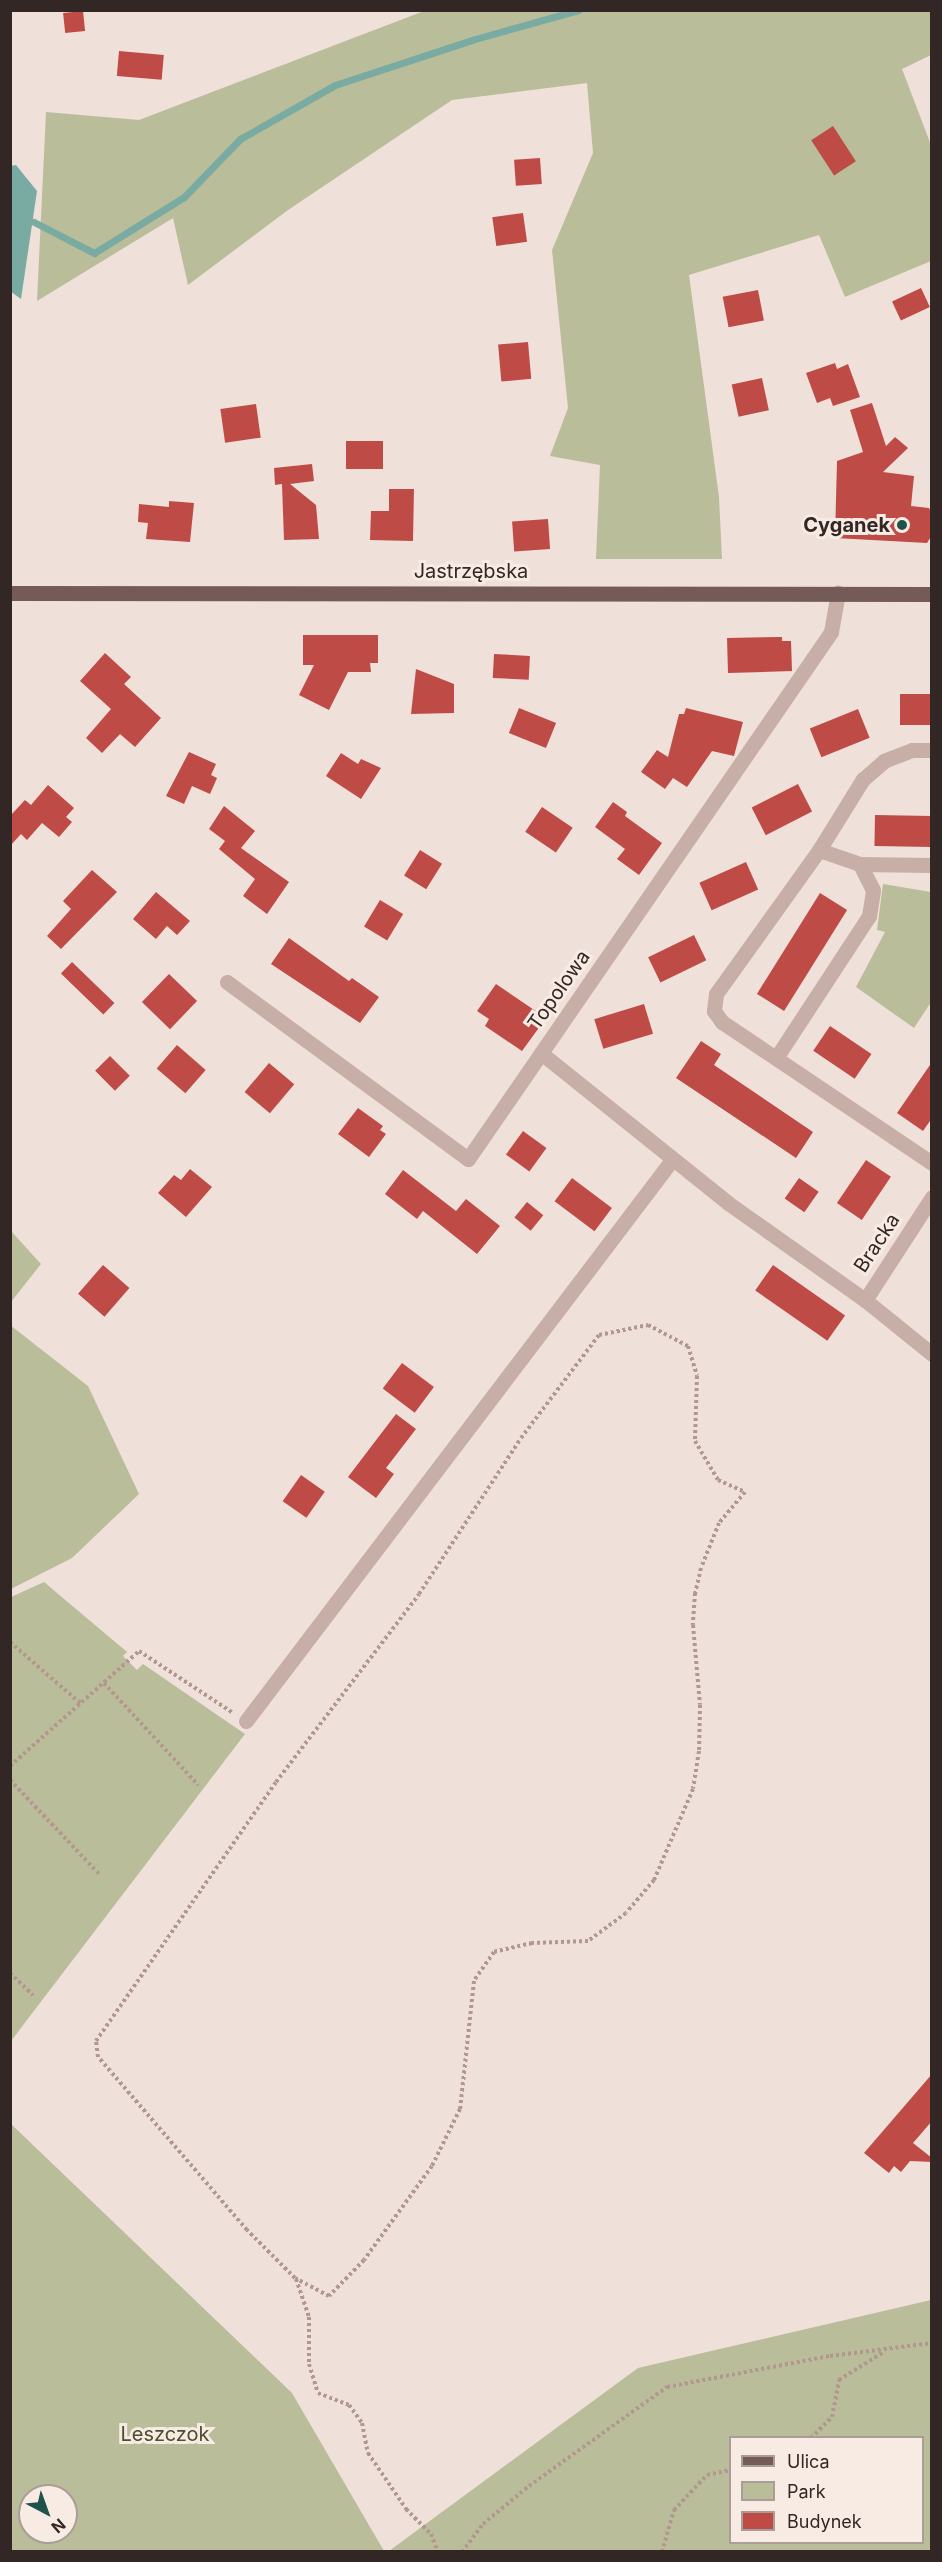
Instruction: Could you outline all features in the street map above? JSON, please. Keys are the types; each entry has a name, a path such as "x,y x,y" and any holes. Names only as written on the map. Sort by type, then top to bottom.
{"main road":[{"name":"Jastrzębska","path":"10,593 932,594"}],"street":[{"name":"Topolowa","path":"227,982 468,1159 831,632 838,593"},
{"path":"932,750 912,750 884,761 863,779 819,850 716,994 714,1011 722,1022 932,1163"},
{"path":"819,850 860,864 932,866"},
{"path":"776,1059 869,916 873,890 860,864"},
{"path":"541,1053 672,1160 865,1300"},
{"path":"246,1722 672,1160"},
{"name":"Bracka","path":"932,1197 865,1300 932,1354"}],"path":[{"path":"295,2278 329,2296 364,2260 432,2166 460,2109 474,1981 494,1952 532,1943 588,1941 626,1913 654,1880 678,1830 693,1789 699,1751 700,1705 693,1625 695,1593 719,1523 745,1492 718,1480 695,1441 697,1376 688,1346 648,1325 599,1335 521,1438 419,1594 276,1782 96,2041 98,2057 247,2230 295,2278 309,2317 309,2364 318,2392 349,2405 362,2423 368,2453 406,2509 432,2534 438,2552"},
{"path":"10,1642 81,1704"},
{"path":"10,1766 139,1651 246,1722"},
{"path":"104,1683 198,1785"},
{"path":"10,1780 99,1875"},
{"path":"10,1973 33,1995"},
{"path":"462,2552 483,2524 529,2486 667,2387 932,2343"},
{"path":"813,2436 832,2417 839,2380 888,2349"},
{"path":"662,2552 674,2510 707,2475 729,2470"}],"green space":[{"path":"424,11 931,11 931,55 902,69 931,145 931,261 845,297 819,235 689,275 719,497 722,559 596,559 600,465 550,456 568,408 552,250 593,153 587,83 452,100 288,210 188,285 173,218 37,301 46,112 139,120"},
{"path":"883,884 931,892 931,1002 914,1028 856,987 885,932 877,930"},
{"path":"11,1231 41,1264 11,1302"},
{"path":"10,1325 88,1386 139,1494 72,1558 11,1589"},
{"path":"44,1582 127,1652 123,1656 137,1670 143,1664 245,1734 11,2041 11,1597"},
{"name":"Leszczok","path":"11,2124 292,2393 384,2551 11,2551"},
{"path":"931,2300 931,2551 389,2551 638,2368"}],"water":[{"path":"16,165 37,191 21,299 10,291 10,166"}],"building":[{"path":"83,11 85,31 65,33 63,13"},
{"path":"119,51 164,55 162,80 117,76"},
{"path":"833,126 856,161 834,175 811,140"},
{"path":"540,158 542,184 516,186 514,160"},
{"path":"523,213 527,242 496,246 492,217"},
{"path":"921,288 930,307 901,321 892,302"},
{"path":"758,290 764,320 729,327 723,297"},
{"path":"528,342 531,379 501,381 498,345"},
{"path":"835,363 837,369 848,364 860,397 833,406 830,398 817,403 806,373"},
{"path":"762,378 769,410 739,417 732,384"},
{"path":"872,403 886,446 895,437 908,448 883,472 914,476 911,506 929,508 932,515 932,535 927,543 835,538 837,461 863,452 850,410"},
{"path":"256,404 261,438 225,443 220,409"},
{"path":"346,441 383,441 383,469 346,469"},
{"path":"312,464 314,481 290,484 316,505 319,539 284,540 282,484 275,485 274,468"},
{"path":"389,489 414,489 413,541 370,540 371,511 389,511"},
{"path":"169,501 194,503 190,542 146,539 148,523 138,522 139,504 169,507"},
{"path":"548,519 550,549 514,551 512,522"},
{"path":"303,635 378,635 378,663 370,663 371,672 348,672 329,710 299,695 314,665 303,665"},
{"path":"782,637 782,641 791,641 792,671 728,673 727,638"},
{"path":"105,653 131,677 124,684 161,718 135,747 120,734 102,753 86,738 111,709 80,681"},
{"path":"494,654 530,656 529,680 493,678"},
{"path":"416,669 454,684 454,713 411,714"},
{"path":"900,694 932,694 932,725 900,725"},
{"path":"519,708 556,723 546,748 509,733"},
{"path":"686,708 743,722 734,756 712,751 687,787 673,778 665,789 641,772 657,750 668,757 679,714 684,714"},
{"path":"858,709 870,738 821,757 810,728"},
{"path":"189,752 216,764 211,775 217,778 210,794 192,786 184,804 166,796"},
{"path":"341,753 358,764 361,759 381,768 361,799 326,776"},
{"path":"798,784 812,812 766,835 752,808"},
{"path":"48,785 74,808 66,817 72,822 59,837 42,823 27,840 21,834 10,846 10,816 25,800 31,805"},
{"path":"613,802 627,812 625,816 662,843 639,875 617,859 625,849 595,827"},
{"path":"224,806 255,831 241,848 289,882 267,914 243,896 255,879 219,849 225,841 209,829"},
{"path":"542,807 573,828 556,853 525,832"},
{"path":"875,815 932,816 931,847 874,846"},
{"path":"420,850 442,864 426,889 404,875"},
{"path":"746,862 758,889 712,910 699,883"},
{"path":"92,870 117,892 61,949 47,936 71,909 63,901"},
{"path":"156,892 190,921 177,935 167,926 156,939 133,919"},
{"path":"820,893 847,910 784,1011 757,994"},
{"path":"380,900 403,914 387,940 364,927"},
{"path":"694,935 706,960 660,983 648,957"},
{"path":"289,938 349,981 352,978 379,997 360,1023 271,964"},
{"path":"72,962 114,1003 103,1014 61,974"},
{"path":"169,974 197,1001 170,1029 142,1002"},
{"path":"496,984 546,1018 522,1051 485,1026 489,1019 477,1011"},
{"path":"644,1004 653,1034 603,1049 594,1019"},
{"path":"830,1026 871,1054 855,1079 813,1051"},
{"path":"701,1041 721,1054 714,1065 813,1132 796,1158 676,1078"},
{"path":"177,1045 206,1070 185,1093 157,1068"},
{"path":"110,1056 130,1076 115,1091 95,1071"},
{"path":"932,1062 932,1118 923,1131 897,1113"},
{"path":"269,1063 294,1084 270,1113 245,1092"},
{"path":"358,1108 383,1126 380,1130 386,1134 369,1157 338,1134"},
{"path":"523,1131 546,1148 529,1172 506,1154"},
{"path":"866,1160 891,1177 862,1220 837,1203"},
{"path":"190,1169 212,1187 186,1217 158,1193 174,1175 181,1180"},
{"path":"403,1170 456,1211 466,1199 500,1226 477,1254 423,1211 417,1219 385,1194"},
{"path":"572,1178 612,1208 594,1231 555,1201"},
{"path":"799,1178 819,1192 804,1212 785,1198"},
{"path":"527,1202 543,1215 531,1231 514,1218"},
{"path":"103,1265 129,1288 104,1317 78,1294"},
{"path":"773,1265 845,1315 827,1341 755,1290"},
{"path":"402,1363 434,1387 415,1413 383,1389"},
{"path":"396,1414 416,1429 386,1468 394,1474 376,1498 348,1477"},
{"path":"301,1475 325,1492 306,1518 283,1501"},
{"path":"932,2074 932,2121 913,2143 932,2158 932,2162 910,2161 901,2172 894,2166 889,2173 864,2153"}],"waterway":[{"path":"34,222 94,253 184,197 240,139 335,85 475,39 579,10"}],"place":[{"name":"Cyganek","path":"902,525"}]}
